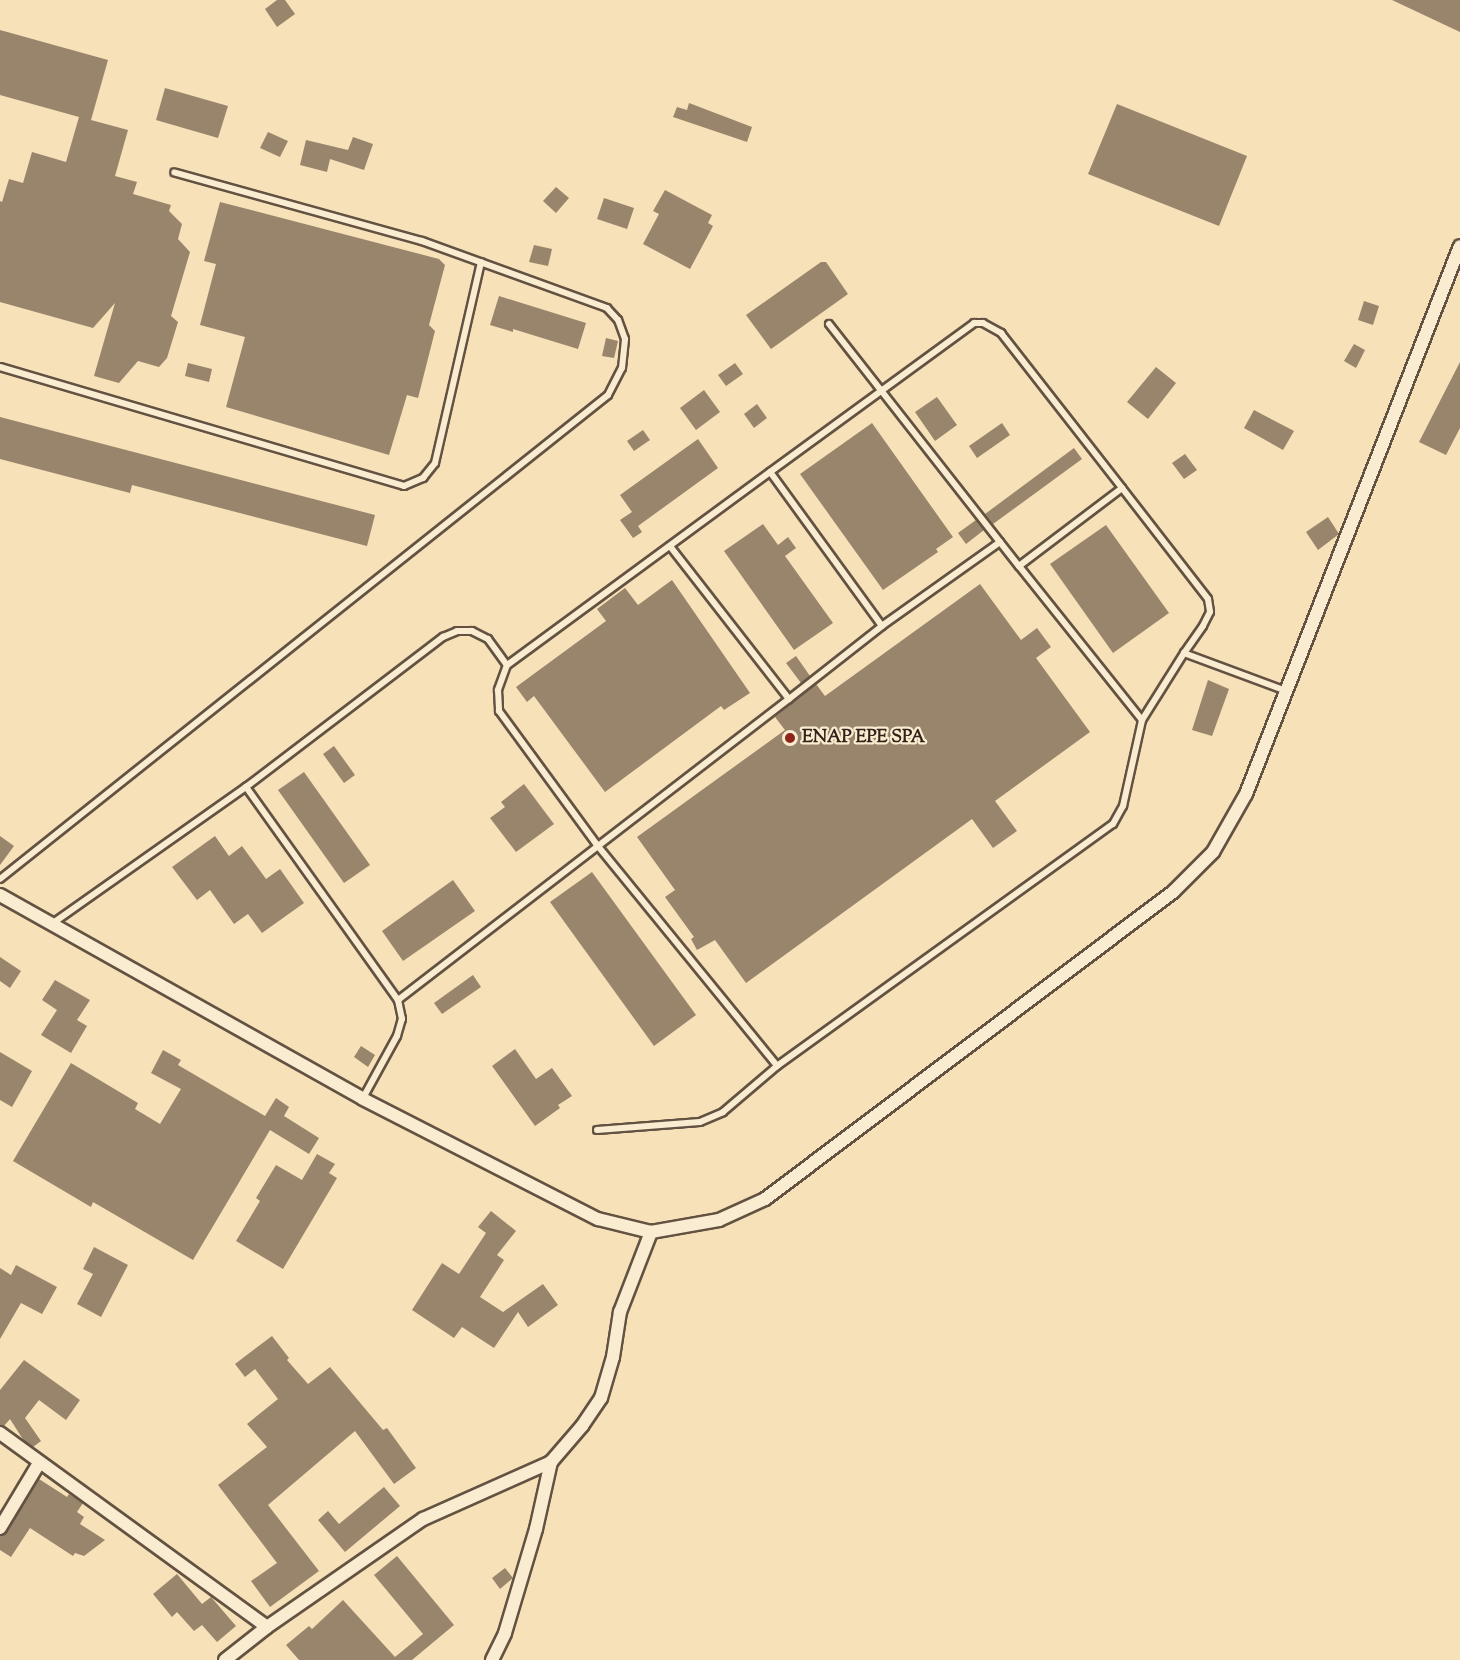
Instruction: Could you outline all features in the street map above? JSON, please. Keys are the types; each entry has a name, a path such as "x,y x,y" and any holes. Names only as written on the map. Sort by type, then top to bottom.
{"street":[{"path":"0,895 363,1099 598,1219 651,1232 719,1220 765,1199 1173,892 1213,852 1246,794 1460,246"},
{"path":"225,1660 267,1627 423,1519 551,1462 582,1426 601,1398 614,1357 620,1312 651,1232"},
{"path":"0,1433 267,1627"},
{"path":"492,1660 505,1633 533,1539 551,1462"},
{"path":"0,1528 39,1463"}],"lane":[{"path":"0,879 608,395 622,368 625,339 618,320 607,308 422,241 174,172"},
{"path":"0,368 404,486 423,478 435,463 481,262"},
{"path":"597,1130 700,1122 723,1112 777,1066 1113,824 1123,806 1142,720 1203,626 1210,612 1208,599 1001,333 992,326 974,323 507,665 498,690 499,711 597,845 777,1066"},
{"path":"829,324 1142,720"},
{"path":"770,472 882,626"},
{"path":"1019,566 1122,488"},
{"path":"398,1000 882,626 1000,542"},
{"path":"670,546 789,699"},
{"path":"52,924 246,787 443,637 457,631 472,631 488,639 507,665"},
{"path":"1184,653 1286,691"},
{"path":"246,787 398,1000 402,1019 397,1036 363,1099"}],"building":[{"path":"277,0 285,0 295,14 277,27 265,9"},
{"path":"1392,0 1460,0 1460,32"},
{"path":"0,30 108,60 91,120 128,130 115,176 137,182 133,194 171,205 169,211 182,224 178,239 190,252 171,316 178,322 167,358 159,367 138,361 119,383 94,376 115,303 93,328 0,302 0,201 2,202 9,179 23,183 32,152 66,162 79,117 0,95"},
{"path":"165,88 228,106 218,138 156,120"},
{"path":"689,103 752,127 747,142 673,117 677,107 687,110"},
{"path":"1117,104 1247,156 1219,226 1088,174"},
{"path":"268,132 288,141 280,157 260,148"},
{"path":"353,137 373,144 364,170 330,159 327,172 300,165 306,140 348,150"},
{"path":"556,187 569,198 556,213 543,201"},
{"path":"665,190 712,215 708,223 713,226 690,269 643,244 659,214 653,211"},
{"path":"604,198 634,208 627,229 597,219"},
{"path":"220,202 439,259 445,265 429,325 435,331 418,398 407,395 389,455 226,407 245,337 200,325 216,264 204,261"},
{"path":"534,245 552,249 548,266 529,262"},
{"path":"821,262 826,262 848,294 771,349 746,315"},
{"path":"499,296 586,323 578,349 513,329 513,332 490,325"},
{"path":"1364,301 1379,306 1373,325 1358,320"},
{"path":"606,338 618,341 614,358 602,356"},
{"path":"1354,344 1365,350 1356,368 1344,361"},
{"path":"1460,362 1460,428 1446,455 1419,442"},
{"path":"188,363 212,369 209,382 185,376"},
{"path":"735,363 743,374 726,386 718,375"},
{"path":"1156,367 1176,383 1148,419 1127,402"},
{"path":"704,390 720,412 696,430 680,408"},
{"path":"937,397 957,425 935,441 915,412"},
{"path":"757,404 767,418 754,428 744,414"},
{"path":"1254,410 1294,431 1283,450 1244,428"},
{"path":"0,417 375,515 367,546 132,485 130,493 0,459"},
{"path":"872,423 953,537 936,549 938,552 883,590 800,474"},
{"path":"1002,423 1010,435 977,458 969,446"},
{"path":"643,430 650,440 634,451 627,441"},
{"path":"698,439 718,468 638,526 642,532 633,538 620,520 632,512 620,495"},
{"path":"1074,448 1082,459 993,524 985,514"},
{"path":"1185,454 1197,470 1184,479 1172,463"},
{"path":"1328,517 1339,534 1318,550 1306,532"},
{"path":"976,520 984,530 966,544 958,533"},
{"path":"763,524 778,545 788,537 796,548 785,556 833,623 794,650 724,551"},
{"path":"1106,525 1169,613 1113,653 1050,564"},
{"path":"672,580 750,693 724,710 721,706 605,792 534,696 527,702 516,687 606,621 597,609 625,588 638,605"},
{"path":"980,584 1021,640 1037,628 1051,647 1036,658 1090,732 995,801 1017,831 993,848 972,819 746,983 715,940 697,950 691,939 694,937 665,897 675,890 637,837 785,730 775,717 816,684 825,696"},
{"path":"796,656 810,676 801,683 786,663"},
{"path":"1208,680 1229,689 1212,736 1192,730"},
{"path":"334,746 355,775 344,783 323,754"},
{"path":"304,772 370,865 344,883 278,790"},
{"path":"524,784 554,824 516,852 490,818 505,807 501,802"},
{"path":"0,836 14,846 0,865"},
{"path":"215,836 229,856 242,846 266,879 280,869 304,903 262,933 248,914 234,924 210,890 197,900 172,867"},
{"path":"592,872 696,1015 654,1046 550,902"},
{"path":"453,880 475,911 403,961 382,931"},
{"path":"0,957 21,971 10,988 0,981"},
{"path":"473,975 481,987 442,1014 434,1003"},
{"path":"55,980 90,1000 77,1020 87,1026 71,1053 41,1035 57,1010 42,1000"},
{"path":"361,1046 375,1055 368,1067 354,1057"},
{"path":"515,1049 536,1079 552,1068 572,1096 558,1105 560,1108 535,1126 492,1066"},
{"path":"163,1050 181,1060 178,1065 265,1116 276,1098 289,1107 284,1116 319,1138 309,1154 270,1130 193,1260 93,1202 91,1207 13,1161 71,1063 138,1103 135,1109 160,1124 181,1089 151,1073"},
{"path":"0,1052 32,1071 12,1107 0,1100"},
{"path":"317,1154 335,1164 329,1173 337,1178 283,1269 236,1241 260,1201 256,1198 276,1165 302,1180"},
{"path":"491,1211 516,1231 497,1255 504,1260 480,1297 503,1312 543,1284 558,1305 528,1327 518,1312 494,1348 462,1327 454,1338 412,1310 442,1263 459,1274 486,1233 478,1227"},
{"path":"94,1247 128,1265 101,1317 77,1304 93,1274 83,1269"},
{"path":"16,1265 57,1287 42,1314 21,1303 0,1339 0,1268 11,1275"},
{"path":"272,1336 289,1358 287,1360 308,1384 330,1367 383,1430 387,1428 416,1468 394,1484 355,1431 268,1505 319,1571 270,1607 251,1581 277,1563 218,1485 267,1447 247,1424 278,1399 255,1369 245,1377 235,1364"},
{"path":"24,1360 80,1400 66,1420 39,1400 25,1418 41,1441 33,1447 24,1441 10,1419 4,1426 0,1425 0,1390"},
{"path":"39,1479 67,1497 69,1494 83,1503 77,1512 84,1517 80,1524 105,1540 84,1556 75,1553 73,1556 30,1528 11,1557 0,1550 0,1536 7,1532"},
{"path":"384,1487 400,1506 345,1552 318,1520 328,1511 339,1524"},
{"path":"397,1556 454,1625 412,1660 299,1660 286,1645 309,1626 312,1629 343,1600 395,1657 423,1634 374,1575"},
{"path":"505,1568 513,1578 500,1589 492,1578"},
{"path":"177,1574 202,1604 211,1597 236,1626 217,1642 202,1625 194,1631 177,1612 172,1617 153,1594"}],"place":[{"name":"ENAP EPE SPA","path":"790,738"}]}
